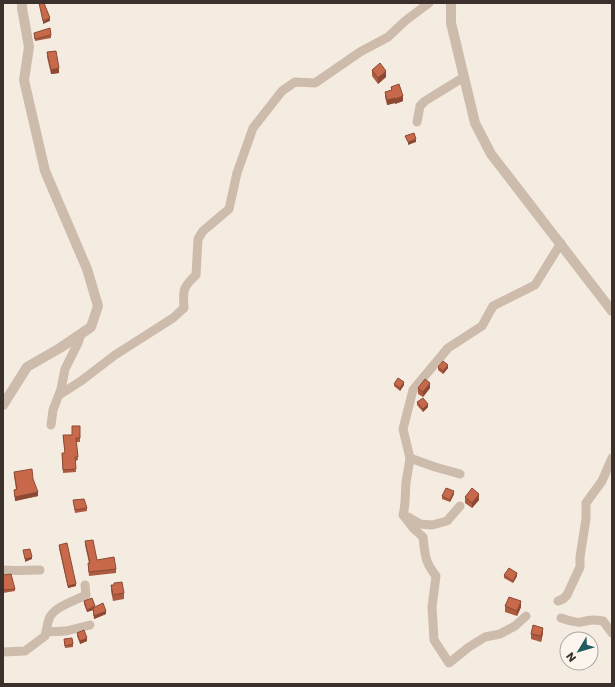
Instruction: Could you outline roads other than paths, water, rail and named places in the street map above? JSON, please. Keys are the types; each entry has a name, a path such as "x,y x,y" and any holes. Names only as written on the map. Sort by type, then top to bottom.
{"street":[{"path":"3,405 27,367 60,348 91,327 98,306 87,269 43,164 24,80 29,47 22,3"},
{"path":"59,395 81,381 115,355 173,318 184,308 183,294 185,286 196,275 198,239 203,231 229,210 237,173 253,128 282,91 295,82 315,83 360,52 388,36 429,3"},
{"path":"451,3 451,23 475,123 491,154 612,311"},
{"path":"417,122 420,106 425,101 464,77"},
{"path":"403,515 406,504 406,483 410,458 403,429 413,390 448,348 482,326 494,306 535,285 560,243"},
{"path":"50,425 53,410 64,378 65,369 78,343 80,334"},
{"path":"410,458 460,474"},
{"path":"558,601 563,599 566,595 580,567 586,519 586,503 602,481 612,458"},
{"path":"403,515 420,524 432,526 447,522 460,506"},
{"path":"403,515 423,537 426,561 436,576 432,607 434,640 449,663 469,647 485,637 500,634 515,626 526,616"},
{"path":"3,570 40,570"},
{"path":"3,652 25,651 46,636 49,618 64,604 74,602 86,595 85,585"},
{"path":"561,618 580,622 595,619 603,621 612,633"},
{"path":"46,632 90,625"}]}
